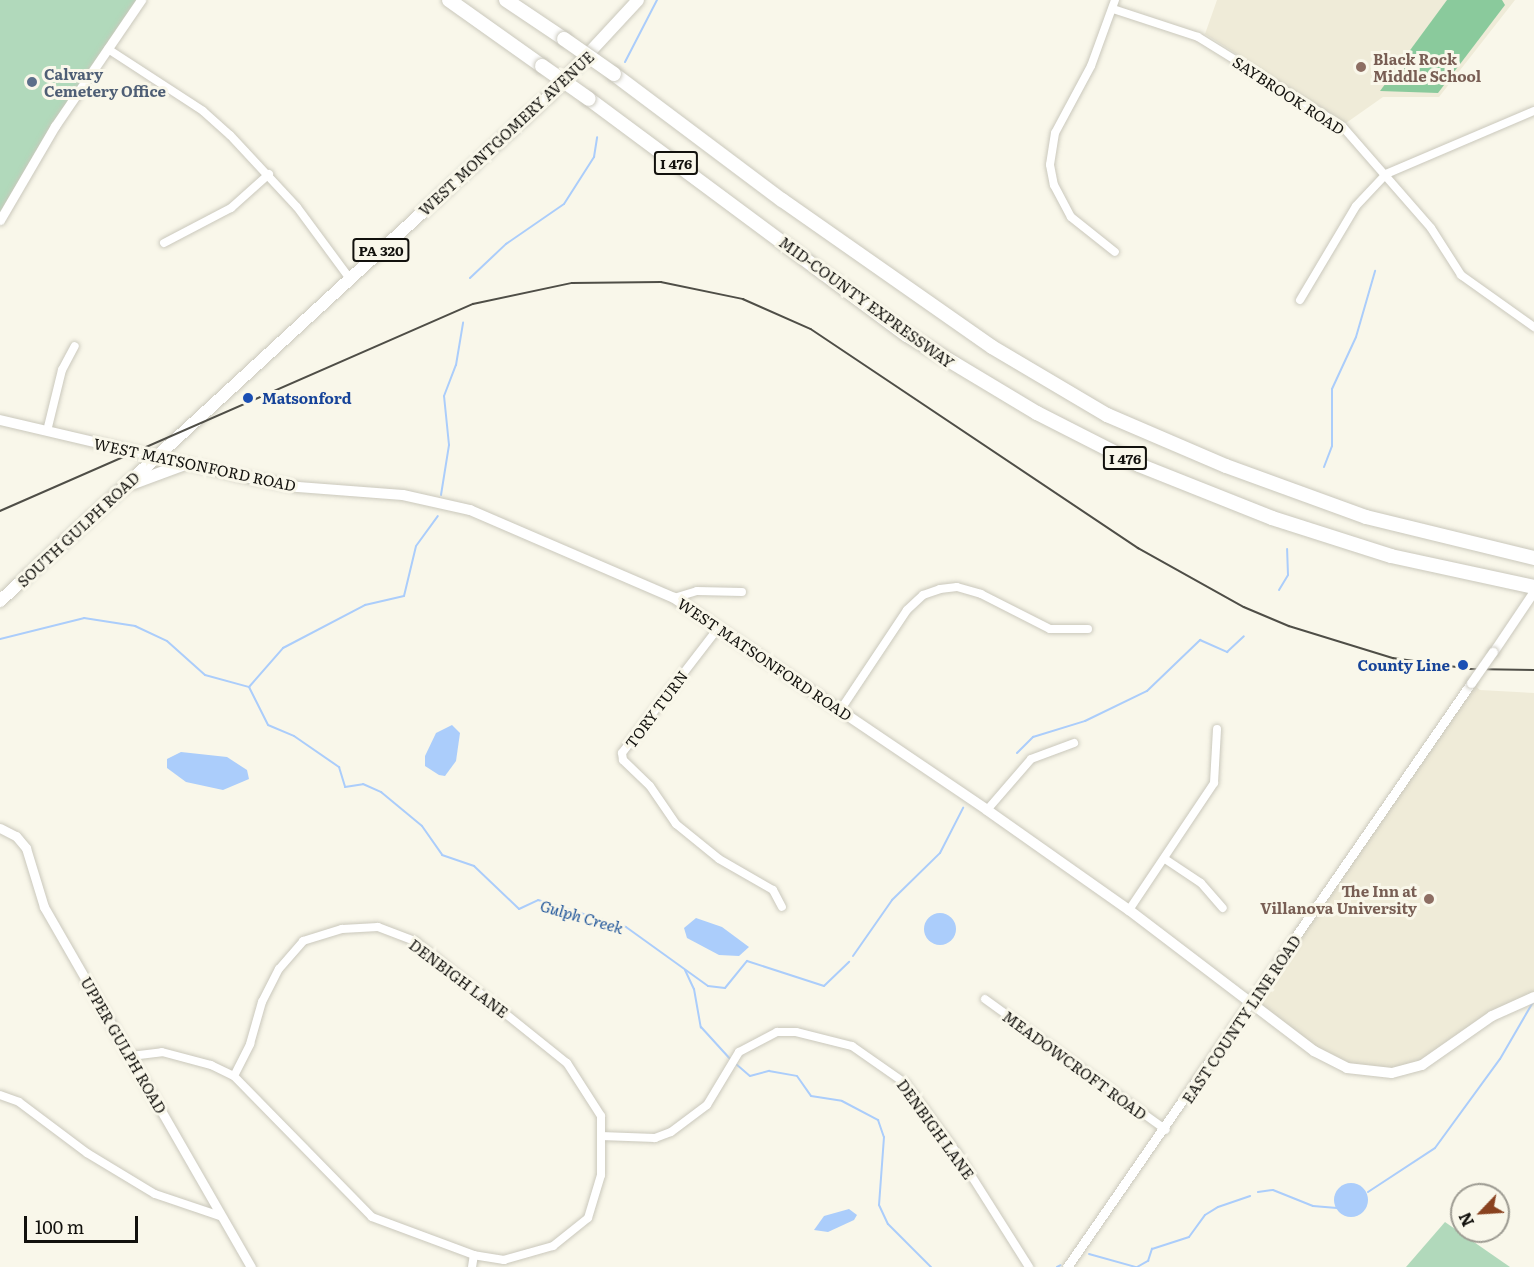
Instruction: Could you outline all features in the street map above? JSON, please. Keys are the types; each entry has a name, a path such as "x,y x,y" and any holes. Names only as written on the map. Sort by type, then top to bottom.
{"highway":[{"name":"MID-COUNTY EXPRESSWAY","path":"449,0 589,99 907,335 1037,413 1139,465 1272,518 1391,556 1534,589"},
{"name":"I 476","path":"506,0 614,74 782,200 983,340 1107,416 1226,466 1366,517 1534,558"}],"main road":[{"name":"WEST MONTGOMERY AVENUE","path":"156,457 551,94 638,0"},
{"name":"WEST MATSONFORD ROAD","path":"0,420 185,464 298,487 403,495 470,510 674,598 987,810 1129,910 1332,1060 1360,1071 1392,1073 1422,1065 1492,1016 1531,998"},
{"name":"SOUTH GULPH ROAD","path":"0,601 156,457"},
{"path":"122,488 185,464"}],"street":[{"path":"0,220 141,0"},
{"path":"1115,0 1091,66 1055,133 1050,165 1054,185 1071,217 1115,252"},
{"name":"SAYBROOK ROAD","path":"1113,9 1198,37 1342,126 1431,228 1461,275 1534,327"},
{"path":"108,49 202,111 269,174 321,236 350,279"},
{"path":"1300,300 1356,206 1386,174 1534,111"},
{"path":"164,243 231,208 269,174"},
{"path":"48,431 62,370 75,346"},
{"path":"840,709 907,610 923,595 940,589 957,587 981,594 1050,628 1088,629"},
{"name":"EAST COUNTY LINE ROAD","path":"1067,1267 1166,1130 1534,589"},
{"path":"674,598 697,591 742,592"},
{"name":"TORY TURN","path":"719,627 622,753 623,760 650,786 676,824 719,858 773,890 782,907"},
{"path":"1129,910 1214,783 1217,729"},
{"path":"987,810 1031,759 1074,742"},
{"name":"UPPER GULPH ROAD","path":"1,829 26,848 44,907 251,1267"},
{"path":"1165,859 1201,883 1222,908"},
{"name":"DENBIGH LANE","path":"131,1056 162,1052 211,1065 234,1076 372,1217 474,1255 504,1260 553,1246 588,1218 601,1175 601,1116 567,1063 415,941 378,927 342,929 303,941 279,969 262,1002 250,1044 234,1076"},
{"name":"MEADOWCROFT ROAD","path":"985,999 1166,1130"},
{"name":"DENBIGH LANE","path":"601,1136 655,1138 671,1132 707,1105 735,1059 753,1041 777,1032 796,1032 852,1046 877,1060 905,1083 957,1154 1029,1267"},
{"path":"0,1095 19,1102 87,1153 155,1194 220,1216"},
{"path":"472,1267 474,1255"}],"shaded area":[{"name":"Black Rock Middle School","path":"1217,0 1515,0 1439,97 1383,97 1346,123 1205,34"},
{"name":"The Inn at Villanova University","path":"1471,683 1480,690 1534,693 1534,997 1514,1004 1438,1056 1392,1073 1332,1060 1253,1002"}],"green space":[{"path":"0,0 141,0 0,220"},
{"path":"1447,0 1502,0 1505,5 1438,93 1380,91"},
{"path":"1445,1222 1450,1225 1450,1243 1475,1243 1510,1267 1406,1267"}],"water":[{"path":"452,725 460,733 456,761 445,776 439,775 425,766 425,756 436,733"},
{"path":"181,752 227,757 247,770 249,779 223,790 186,782 167,768 167,759"},
{"path":"940,913 951,918 956,929 951,940 940,945 929,940 924,929 929,918"},
{"path":"696,918 722,927 749,947 739,956 719,955 687,938 684,928"},
{"path":"1351,1183 1363,1188 1368,1200 1363,1212 1351,1217 1339,1212 1334,1200 1339,1188"},
{"path":"849,1209 857,1215 854,1220 828,1232 814,1230 824,1216"}],"waterway":[{"path":"625,62 657,0"},
{"path":"470,278 506,244 564,204 594,157 597,137"},
{"path":"1324,467 1332,446 1332,389 1356,337 1375,271"},
{"path":"441,495 449,445 444,396 456,365 463,323"},
{"path":"249,687 283,648 365,605 404,596 416,546 438,516"},
{"path":"1279,590 1288,575 1287,549"},
{"name":"Gulph Creek","path":"0,639 84,618 135,626 167,641 205,675 249,687 268,725 294,736 339,767 345,787 363,784 381,792 422,826 442,855 474,866 519,909 538,900 626,927 708,986 725,988 747,961 824,986 849,962"},
{"path":"1017,753 1033,737 1085,721 1147,691 1200,640 1227,652 1244,636"},
{"path":"853,956 892,900 940,853 963,808"},
{"name":"Gulph Creek","path":"685,970 694,989 701,1027 731,1060"},
{"path":"1368,1192 1435,1148 1500,1059 1533,1002"},
{"name":"Gulph Creek","path":"736,1064 750,1076 769,1071 797,1076 811,1096 842,1101 878,1120 884,1137 879,1205 888,1224 931,1267"},
{"path":"1258,1192 1273,1190 1313,1206 1337,1208"},
{"path":"1137,1267 1148,1261 1152,1249 1189,1237 1205,1215 1218,1207 1250,1196"},
{"path":"1089,1254 1136,1267"},
{"path":"1057,1267 1061,1265"}],"tram line":[{"path":"0,511 473,304 572,283 661,282 743,299 811,329 1138,548 1244,607 1289,626 1393,658 1470,669 1534,670"}],"place":[{"name":"Black Rock Middle School","path":"1361,67"},
{"name":"Calvary Cemetery Office","path":"32,82"},
{"name":"Matsonford","path":"248,398"},
{"name":"County Line","path":"1463,665"},
{"name":"The Inn at Villanova University","path":"1429,899"}]}
